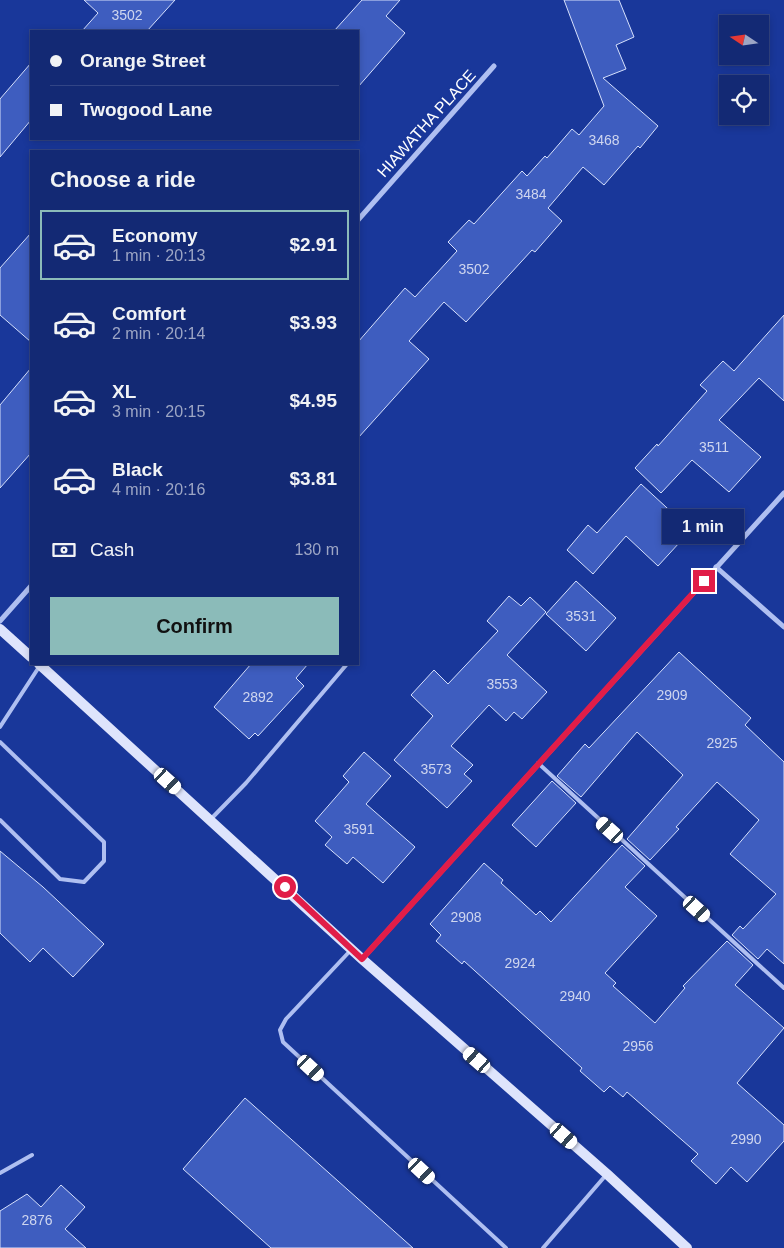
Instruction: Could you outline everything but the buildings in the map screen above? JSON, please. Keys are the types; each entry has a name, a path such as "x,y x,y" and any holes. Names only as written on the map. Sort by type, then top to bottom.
{"street":[{"name":"HIAWATHA PLACE","path":"359,219 494,66"},
{"path":"362,959 784,493"},
{"path":"716,567 784,627"},
{"path":"0,621 30,587"},
{"path":"0,629 30,656"},
{"path":"41,665 362,959 607,1174 687,1248"}],"lane":[{"path":"0,727 39,665"},
{"path":"210,820 246,782 346,665"},
{"path":"0,742 104,842 104,861 84,882 60,879 0,820"},
{"path":"538,763 784,988"},
{"path":"351,949 286,1019 280,1030 283,1042 506,1248"},
{"path":"0,1173 32,1155"},
{"path":"543,1248 607,1174"}],"route":[{"path":"285,887 362,959 704,581"}]}
